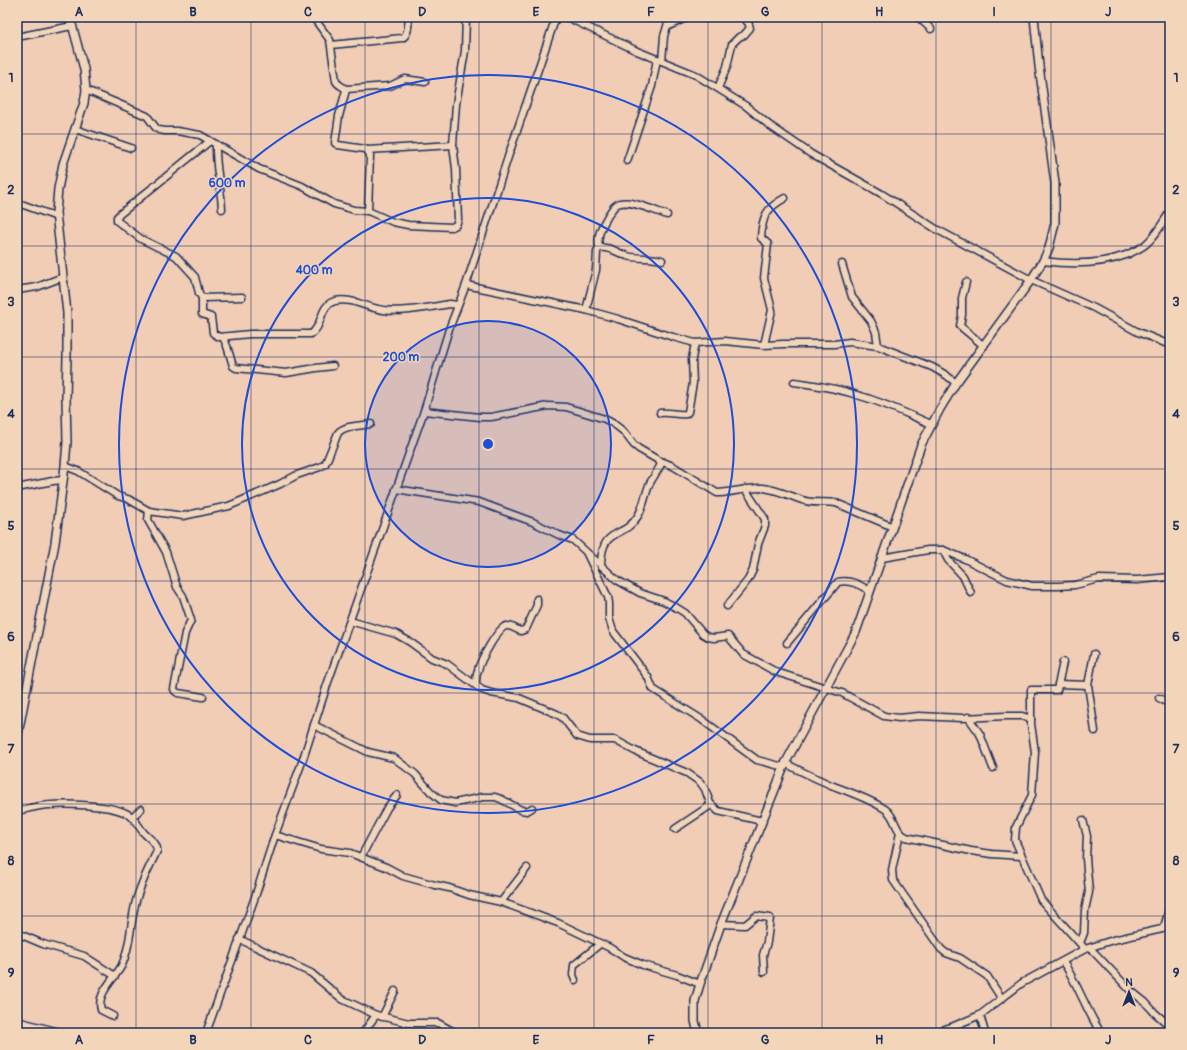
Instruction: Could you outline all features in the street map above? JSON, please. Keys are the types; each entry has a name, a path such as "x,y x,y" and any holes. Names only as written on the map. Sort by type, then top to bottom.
{"main road":[{"path":"17,739 54,543 67,442 67,313 57,217 58,189 63,164 84,103 86,90 84,69 70,17"},
{"path":"698,1033 694,1011 700,984 721,924 785,765 856,632 921,445 931,424 956,384 1043,261 1053,236 1056,204 1034,17"}],"street":[{"path":"313,17 328,36 331,45 336,81 339,85 346,89 390,86 405,79 425,82"},
{"path":"331,45 402,38 407,33 409,17"},
{"path":"86,90 147,116 159,130 186,132 200,135 259,169 302,186 334,204 354,210 368,211 393,222 408,225 452,227 456,225 458,220 456,169 453,145 456,104 465,51 466,17"},
{"path":"206,1033 255,897 275,835 302,762 424,411 449,329 466,285 511,147 556,17"},
{"path":"567,17 637,51 696,75 746,106 768,124 811,154 882,194 936,228 1031,280 1112,317 1138,332 1170,345"},
{"path":"626,161 660,60 664,36 670,17"},
{"path":"667,26 688,17"},
{"path":"918,17 931,29"},
{"path":"718,88 727,67 732,44 739,37 744,36 750,28 748,22 745,20"},
{"path":"17,37 72,26"},
{"path":"346,89 338,116 335,143 338,145 368,150 453,145"},
{"path":"75,129 131,148"},
{"path":"213,142 120,214 117,218 119,223 141,240 176,256 195,277 200,296 202,298 202,314 211,317 213,333 217,337 250,334 310,334 316,330 325,309 330,303 335,301 353,302 374,309 391,311 450,304 458,305"},
{"path":"213,142 215,161 222,193 222,209"},
{"path":"368,150 370,155 368,211"},
{"path":"764,345 772,310 764,278 768,244 761,238 762,227 764,215 773,205 785,198"},
{"path":"586,310 596,270 597,252 600,248 598,236 612,209 618,204 627,202 667,215"},
{"path":"17,204 24,205 57,217"},
{"path":"1043,261 1068,264 1092,264 1138,250 1154,235 1160,224 1170,212"},
{"path":"600,248 606,248 636,258 654,258 662,260"},
{"path":"842,264 852,296 871,321 876,332 878,346"},
{"path":"17,290 37,287 63,277"},
{"path":"966,282 962,298 962,315 960,326 984,346"},
{"path":"466,285 586,310 673,337 695,342 725,341 764,345 834,344 850,342 878,346 932,367 946,375 956,384"},
{"path":"202,298 242,297"},
{"path":"223,337 234,368 286,372 333,366"},
{"path":"660,413 674,413 683,415 688,412 693,383 692,359 695,342"},
{"path":"794,382 811,384 856,394 931,424"},
{"path":"424,411 491,417 548,406 566,407 605,419 614,424 623,431 639,449 662,462 673,466 717,493 766,488 808,502 836,503 893,527"},
{"path":"65,466 78,471 118,496 128,499 149,511 183,516 229,506 297,475 320,467 325,464 340,430 370,424"},
{"path":"601,564 602,550 604,546 615,533 630,526 638,516 650,484 662,462"},
{"path":"17,487 63,480"},
{"path":"396,489 467,499 489,505 533,522 573,540 617,580 640,593 664,601 681,610 703,634 714,638 728,636 743,654 776,672 803,682 842,693 878,713 899,718 924,716 968,718 1022,716 1031,719"},
{"path":"727,606 748,580 753,570 758,544 765,526 765,519 745,489"},
{"path":"149,511 148,520 170,560 177,587 183,596 191,620 184,633 174,689 178,693 203,697"},
{"path":"882,558 928,550 943,550 1007,580 1032,586 1058,586 1100,579 1137,580 1170,578"},
{"path":"943,550 948,560 963,576 971,593"},
{"path":"586,553 608,597 609,618 613,631 648,677 653,689 701,719 757,760 785,765 854,793 886,810 893,818 900,833 906,837 971,851 1021,856"},
{"path":"787,643 838,582 849,581 859,584 870,591"},
{"path":"476,685 477,671 482,659 500,631 506,626 510,626 521,631 526,629 537,605 537,600"},
{"path":"350,621 396,634 432,658 447,664 482,690 491,694 519,698 557,714 563,718 577,736 582,739 615,740 635,751 687,773 700,782 705,789 711,805 718,811 762,821"},
{"path":"1094,654 1088,685 1095,731"},
{"path":"1063,662 1057,690 1031,690 1031,719 1035,747 1035,766 1032,794 1019,820 1015,840 1041,900 1080,943 1170,1026"},
{"path":"1058,684 1088,685"},
{"path":"1159,698 1170,704"},
{"path":"968,718 980,734 993,768"},
{"path":"314,725 368,752 394,758 415,774 431,792 441,800 455,803 483,797 495,797 521,810 527,811 532,808"},
{"path":"361,857 387,808 397,795"},
{"path":"17,811 36,807 87,805 115,809 125,812 132,817 157,848 135,904 127,954 122,965 101,998 101,1010 113,1016"},
{"path":"675,829 711,805"},
{"path":"132,817 141,809"},
{"path":"1080,943 1084,933 1085,910 1089,892 1086,859 1087,836 1083,820"},
{"path":"900,833 892,870 893,880 941,949 946,953 960,958 987,976 1002,999"},
{"path":"275,835 321,849 350,853 386,867 403,876 450,888 469,896 501,902 558,923 624,958 678,975 700,984"},
{"path":"501,902 528,868"},
{"path":"1162,929 1170,906"},
{"path":"721,924 745,925 756,916 770,918 767,942 763,955 764,972"},
{"path":"923,1033 936,1032 980,1015 1022,983 1088,949 1113,940 1170,927"},
{"path":"17,933 43,944 84,956 115,976"},
{"path":"239,939 257,946 311,973 342,999 379,1016 409,1023 438,1023 456,1033"},
{"path":"575,980 573,975 574,965 600,944"},
{"path":"1063,962 1069,971 1086,1008 1101,1033"},
{"path":"363,1033 379,1016 395,991"},
{"path":"980,1015 985,1033"},
{"path":"17,1021 56,1030"}]}
